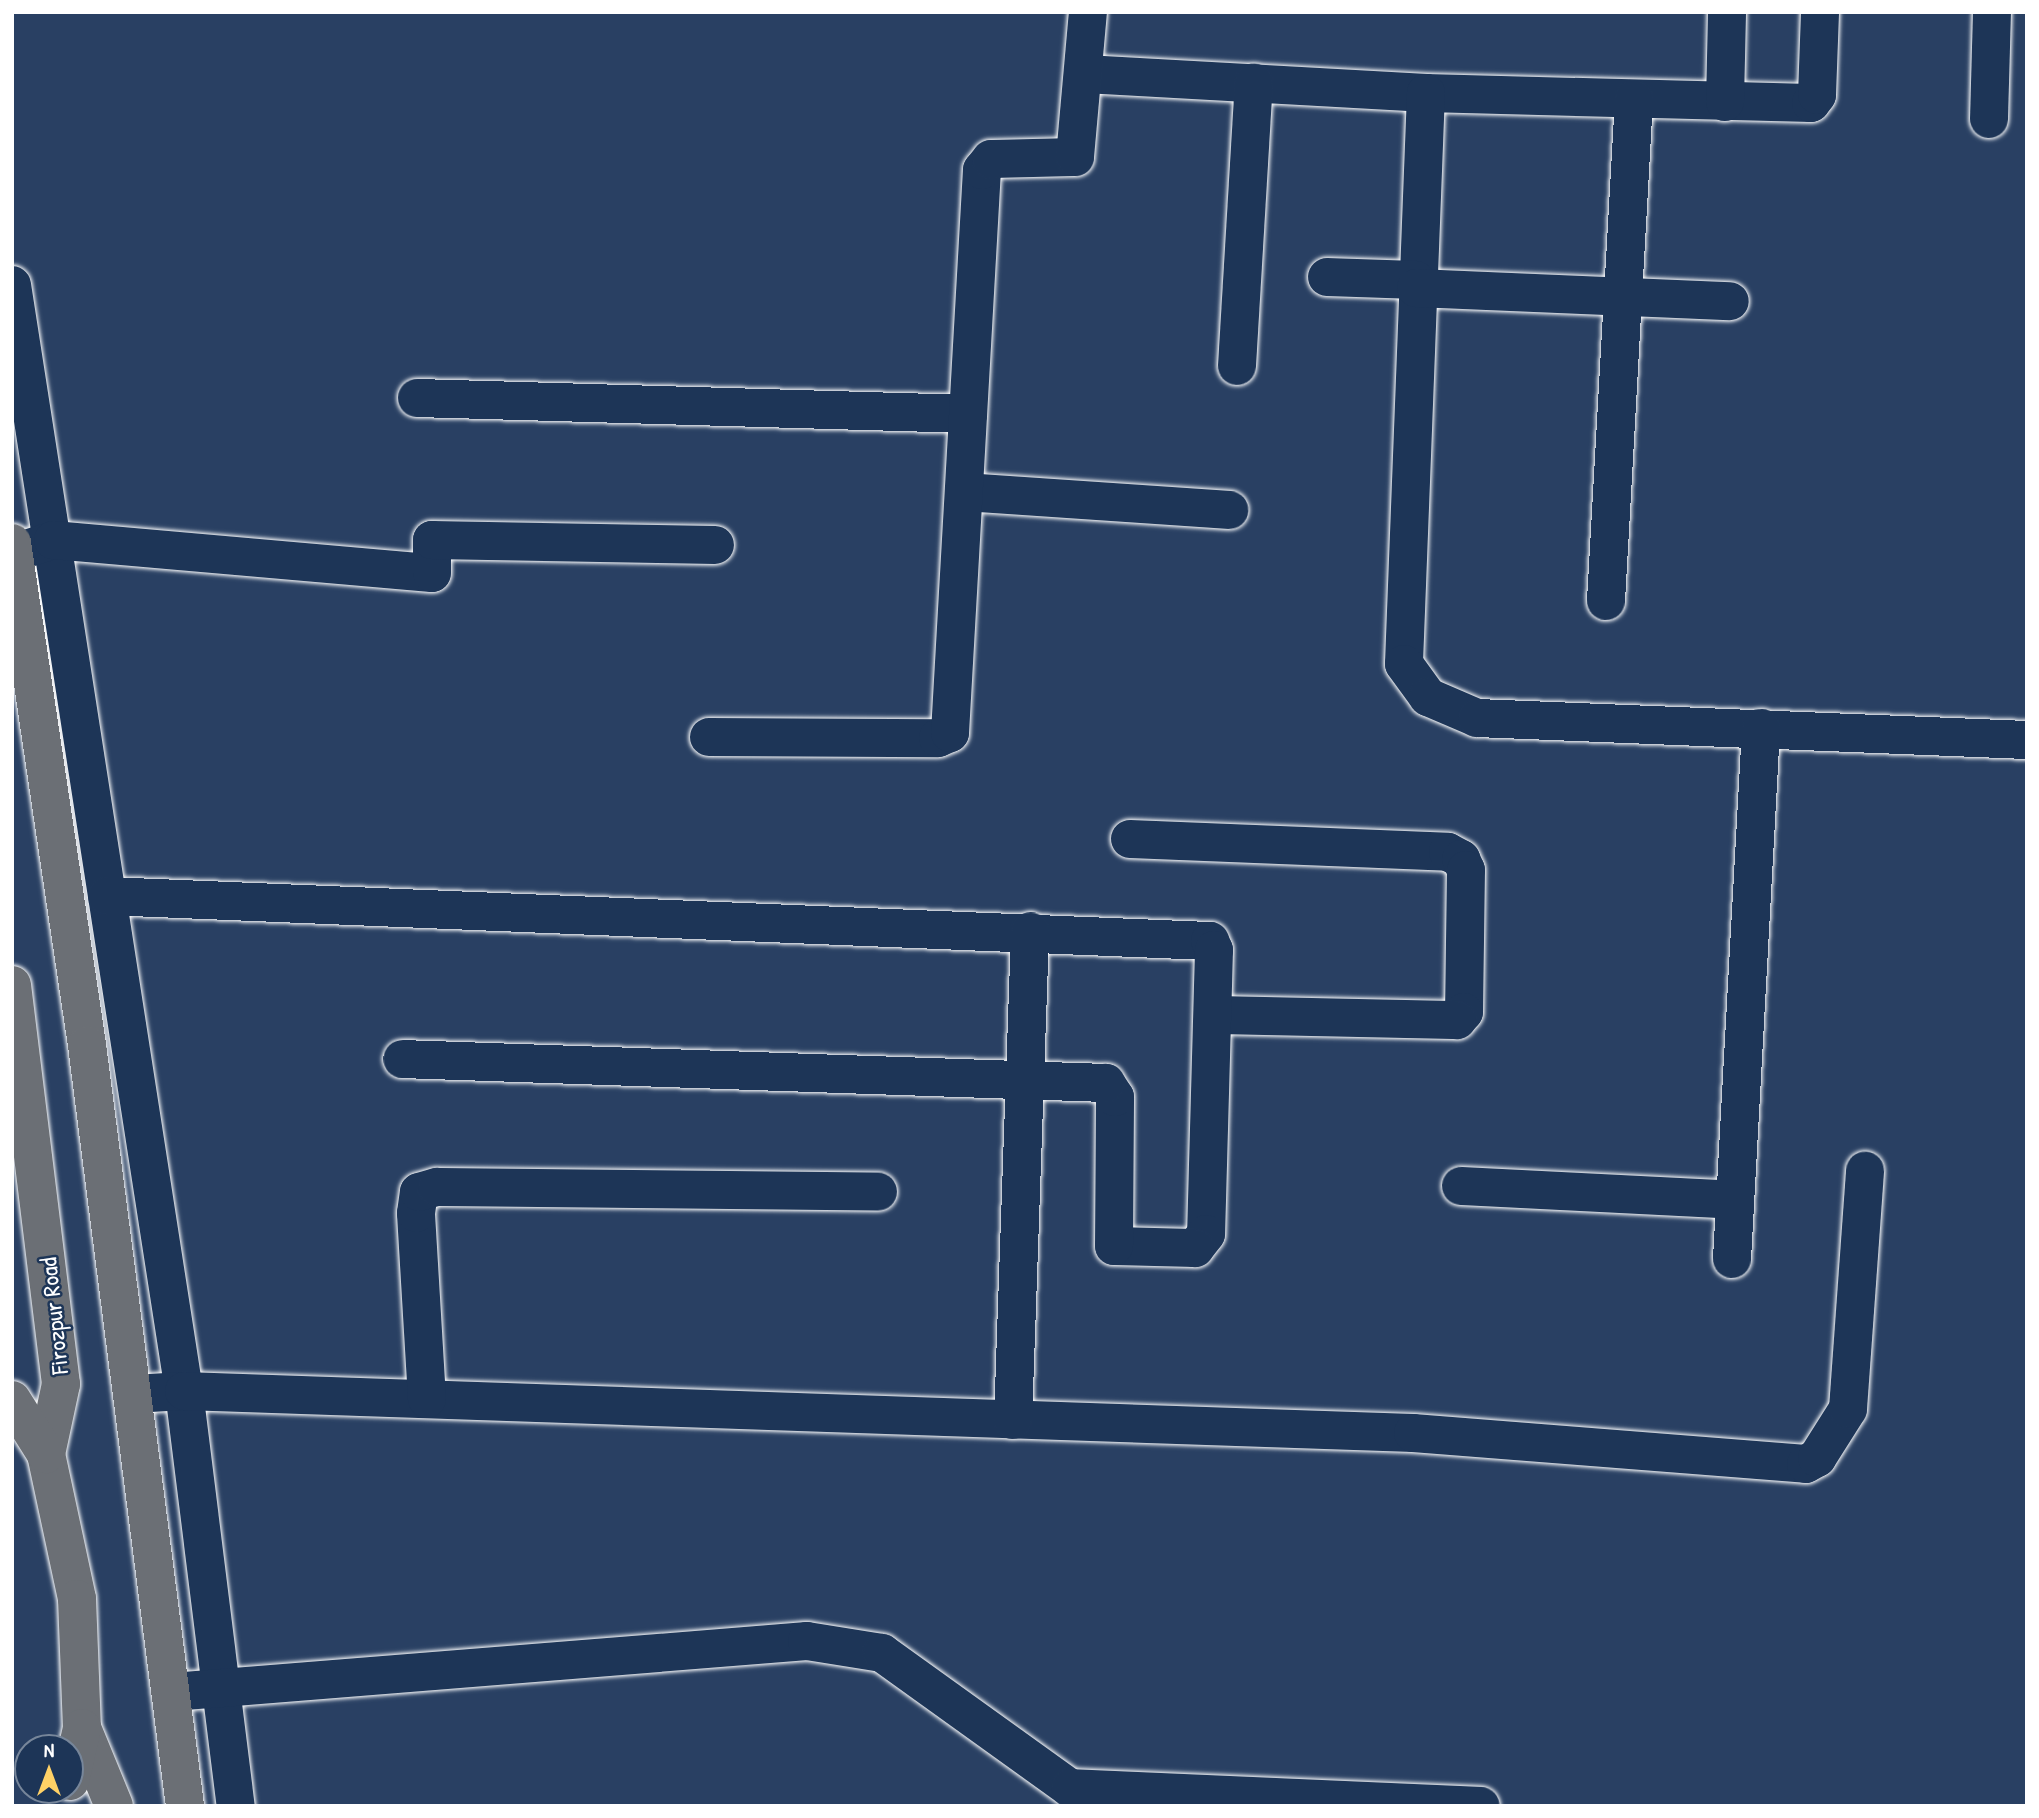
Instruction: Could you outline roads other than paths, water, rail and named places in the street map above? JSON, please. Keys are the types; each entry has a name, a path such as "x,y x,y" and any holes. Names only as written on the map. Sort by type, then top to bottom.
{"highway":[{"path":"13,548 132,1394 185,1806"},
{"name":"Firozpur Road","path":"12,985 58,1332 61,1384 46,1454 77,1599 82,1728 114,1806"},
{"path":"12,1400 46,1454"},
{"path":"81,1734 82,1728"}],"street":[{"path":"709,737 938,738 950,733 984,162 1075,158 1085,74 1088,12"},
{"path":"1725,103 1727,12"},
{"path":"1085,74 1426,93 1725,103 1815,100 1820,12"},
{"path":"1989,119 1992,12"},
{"path":"1237,366 1254,83"},
{"path":"1426,93 1416,284 1404,664 1428,696 1477,718 2027,740"},
{"path":"1606,601 1634,99"},
{"path":"1327,277 1623,298 1730,301"},
{"path":"12,285 184,1391 236,1806"},
{"path":"417,398 968,414"},
{"path":"965,492 1229,510"},
{"path":"13,548 53,540 432,573 432,540 715,545"},
{"path":"1732,1259 1761,728"},
{"path":"1130,839 1448,852 1461,859 1466,870 1462,1018 1213,1015"},
{"path":"107,896 1030,930 1210,941 1214,950 1206,1234 1195,1248 1114,1246 1111,1087 1106,1083 402,1059"},
{"path":"1013,1420 1030,930"},
{"path":"132,1394 184,1391 1413,1433 1806,1464 1817,1458 1848,1409 1865,1171"},
{"path":"1461,1186 1735,1200"},
{"path":"427,1399 416,1213 419,1192 437,1187 878,1192"},
{"path":"172,1692 807,1641 882,1653 1069,1788 1099,1798 1481,1806"}]}
